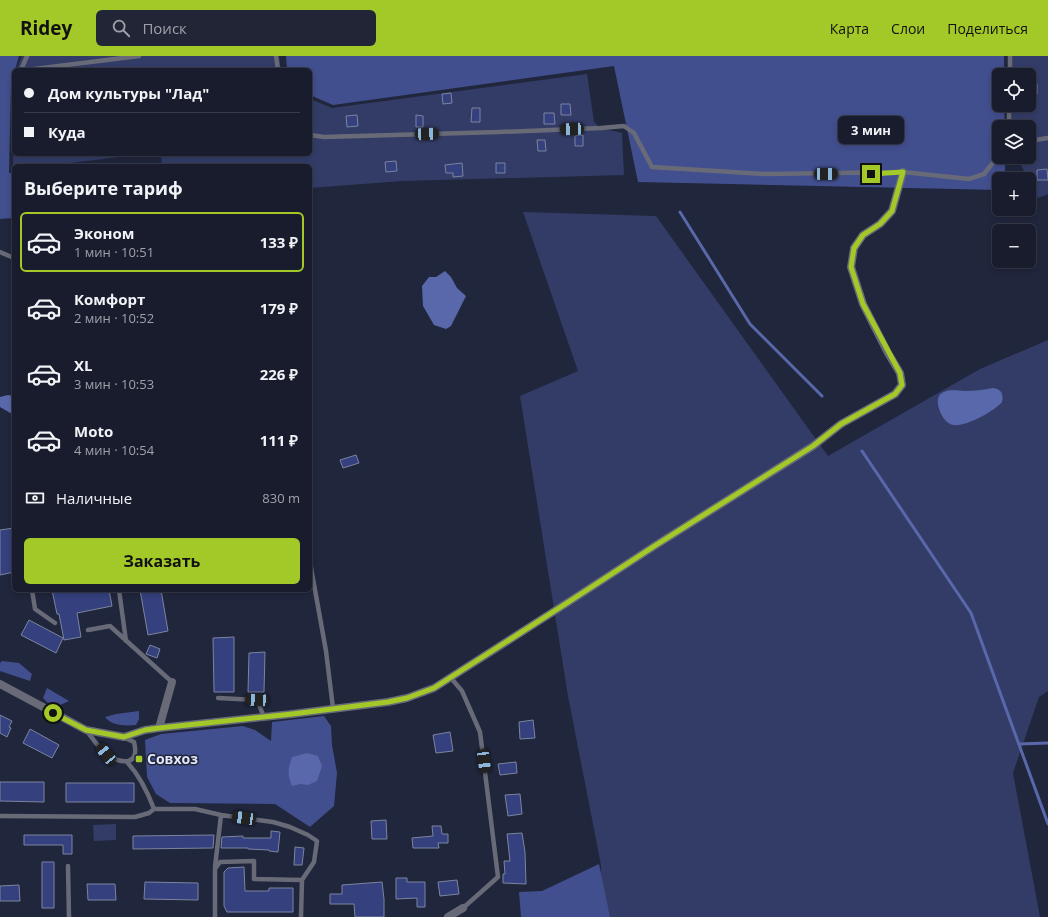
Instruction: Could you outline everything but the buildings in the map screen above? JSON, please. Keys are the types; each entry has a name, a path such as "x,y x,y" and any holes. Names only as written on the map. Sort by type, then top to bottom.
{"street":[{"path":"0,684 86,730 124,737 145,730 159,728 388,702 407,698 434,688 813,446 841,424 895,394 902,385 900,373 863,304 851,267 854,248 863,235 880,224 892,211 903,172"},
{"path":"159,728 172,682"},
{"path":"448,917 463,908"}],"lane":[{"path":"22,68 27,56"},
{"path":"42,68 139,56"},
{"path":"276,56 278,68"},
{"path":"1010,56 1010,68"},
{"path":"312,136 476,133 624,126 634,134 652,167 765,174 903,172 968,179 984,174 992,164"},
{"path":"1036,140 1048,138"},
{"path":"0,252 12,257"},
{"path":"312,573 326,651 333,708"},
{"path":"32,592 35,609 55,623"},
{"path":"119,592 126,641"},
{"path":"88,630 110,626 172,682"},
{"path":"451,678 462,691 480,732 498,877 463,908"},
{"path":"218,698 257,700 264,717"},
{"path":"86,730 106,754 120,761 127,762 134,757 136,748 134,742 124,737"},
{"path":"127,762 134,770 151,800 154,809"},
{"path":"0,816 135,817 149,813 154,809 195,809 221,815 272,822 290,827 308,835 317,842 314,862 302,880 301,917"},
{"path":"215,917 215,869 221,815"},
{"path":"215,869 220,862 254,861 254,879 302,880"},
{"path":"68,866 69,917"}],"shaded area":[{"path":"0,56 19,56 16,68 12,68 11,85 9,173 12,173 12,218 0,219"},
{"path":"22,56 279,56 281,68 17,68"},
{"path":"286,56 1004,56 1004,68 992,68 992,112 1004,112 1005,120 992,120 992,164 1005,164 1005,172 992,172 992,190 638,182 614,66 333,105 312,96 312,68 287,68"},
{"path":"1008,56 1048,56 1048,194 1038,198 1036,194 1036,172 1024,172 1020,164 1036,164 1036,120 1007,120 1008,112 1036,112 1036,68 1008,68"},
{"path":"587,74 594,122 601,128 622,133 624,175 402,181 312,188 312,164 162,164 161,156 312,156 312,100 332,108"},
{"path":"13,156 127,156 62,164 13,164"},
{"path":"523,212 656,216 828,456 980,369 1048,340 1048,691 1039,697 1013,773 1040,917 602,917 601,865 568,696 520,396 578,371"},
{"path":"445,271 451,277 457,288 466,296 451,326 446,329 434,325 423,306 422,286 429,277 436,277"},
{"path":"993,388 998,389 1001,392 1003,397 1002,402 978,419 955,425 950,424 943,418 938,403 940,394 952,390 975,391"},
{"path":"12,396 12,414 0,407 0,397"},
{"path":"2,661 19,663 32,674 30,681 0,671 0,663"},
{"path":"47,688 69,701 58,706 48,703 43,698"},
{"path":"139,711 139,719 136,725 115,724 105,717 116,714"},
{"path":"324,716 331,726 332,745 337,773 334,806 310,827 275,804 170,803 156,794 147,777 145,740 161,734 243,726 255,730 271,741 272,722"},
{"path":"307,753 318,756 322,766 317,781 308,785 300,784 292,786 289,778 289,772 292,757"},
{"path":"116,824 116,840 94,841 93,825"},
{"path":"599,864 610,917 521,917 519,892 542,891"}],"waterway":[{"path":"680,212 750,324 822,396"},
{"path":"862,451 971,613 1048,824"},
{"path":"1019,744 1048,743"}],"place":[{"name":"Совхоз","path":"139,759"}],"route":[{"path":"53,713 86,730 124,737 145,730 159,728 388,702 407,698 434,688 813,446 841,424 895,394 902,385 900,373 863,304 851,267 854,248 863,235 880,224 892,211 903,172 871,174"}]}
